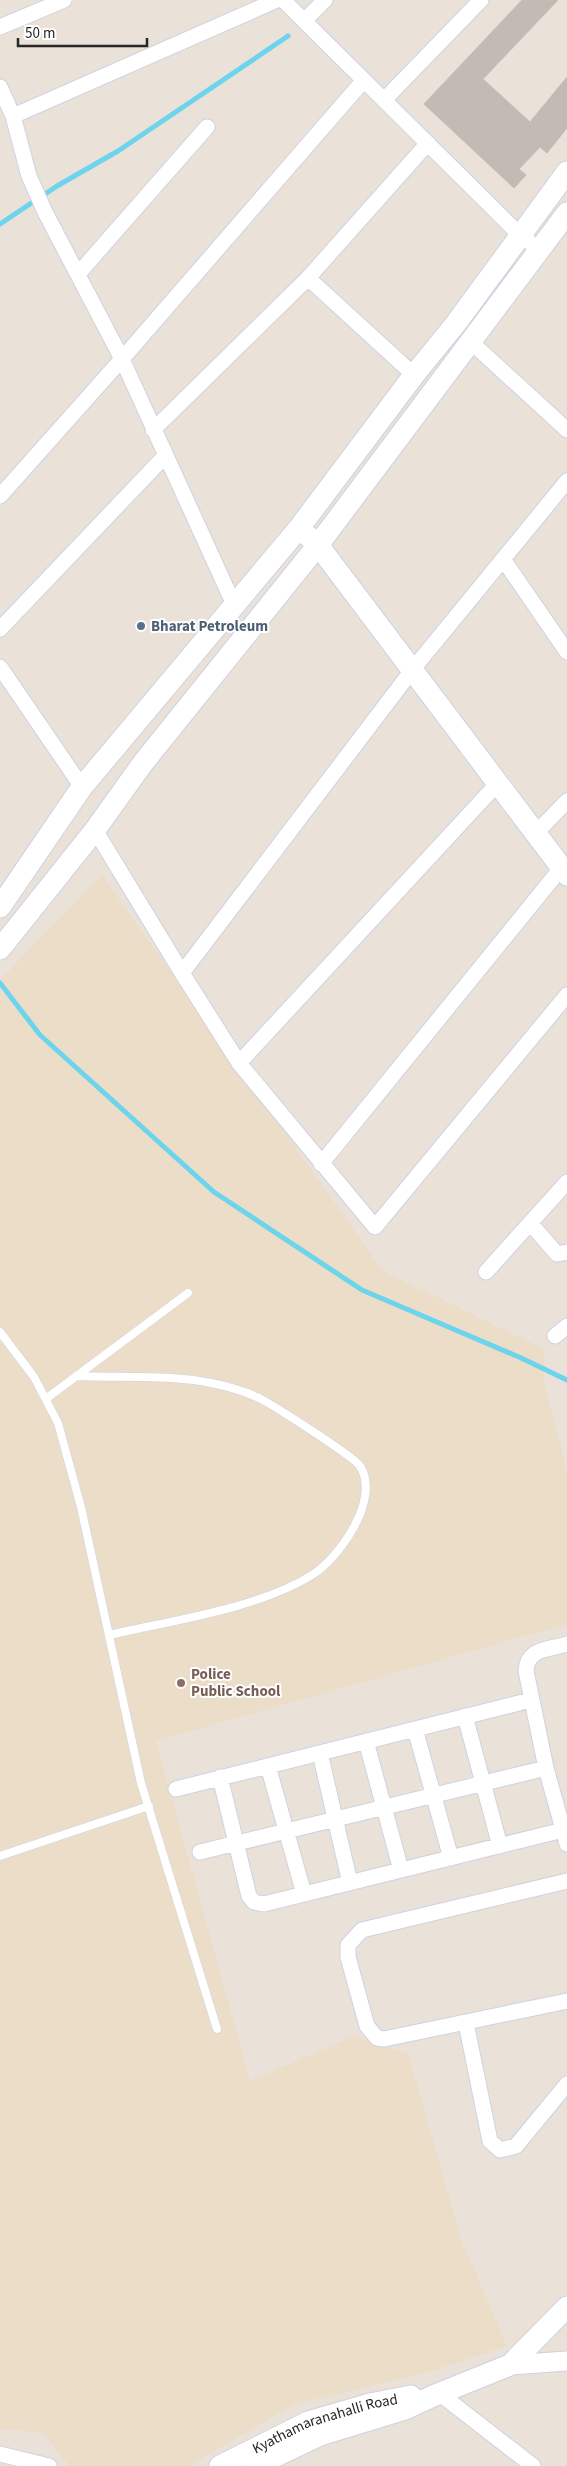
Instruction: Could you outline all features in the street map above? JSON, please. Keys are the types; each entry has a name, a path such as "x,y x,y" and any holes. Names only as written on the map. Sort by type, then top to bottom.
{"main road":[{"path":"0,906 82,787 235,607 299,528 456,322 567,172"},
{"path":"2,946 95,830 143,763 318,545 566,218"},
{"path":"299,528 318,545 414,669 564,871"},
{"name":"Kyathamaranahalli Road","path":"255,2466 320,2435 405,2409 436,2394 510,2365 567,2307"},
{"name":"Kyathamaranahalli Road","path":"220,2466 308,2422 400,2397 436,2394"}],"street":[{"path":"0,28 64,0"},
{"path":"13,116 277,0"},
{"path":"283,0 520,235 540,250"},
{"path":"304,21 325,0"},
{"path":"384,100 481,0"},
{"path":"0,496 122,359 364,80"},
{"path":"0,87 13,116 29,176 44,212 122,359 235,607"},
{"path":"78,274 207,127"},
{"path":"154,430 308,278 428,143"},
{"path":"543,204 566,218"},
{"path":"308,278 414,375"},
{"path":"472,342 567,430"},
{"path":"0,629 165,456"},
{"path":"182,973 414,669 567,481"},
{"path":"503,559 567,652"},
{"path":"0,668 82,787"},
{"path":"239,1063 498,783"},
{"path":"536,833 567,801"},
{"path":"95,830 239,1063 375,1227 567,995"},
{"path":"321,1164 564,871"},
{"path":"486,1272 567,1182"},
{"path":"530,1223 557,1254 567,1252"},
{"path":"555,1336 567,1326"},
{"path":"220,1777 249,1896 254,1902 264,1904 500,1846 565,1837 546,1768 531,1700 526,1660 532,1654 567,1644"},
{"path":"176,1789 531,1700"},
{"path":"465,1716 500,1846"},
{"path":"415,1729 451,1858"},
{"path":"366,1741 401,1870"},
{"path":"320,1752 350,1883"},
{"path":"268,1766 304,1894"},
{"path":"200,1852 546,1768"},
{"path":"567,1881 362,1930 348,1945 348,1957 367,2026 377,2038 384,2039 567,2001"},
{"path":"466,2023 490,2141 495,2147 500,2150 516,2146 567,2084"},
{"path":"510,2365 567,2361"},
{"path":"436,2394 533,2466"},
{"path":"0,2454 49,2466"}],"lane":[{"path":"47,1398 188,1293"},
{"path":"0,1332 47,1398 58,1423 81,1506 142,1783 217,2028"},
{"path":"76,1376 183,1379 217,1384 260,1398 354,1459 364,1477 365,1490 359,1515 351,1536 335,1555 313,1574 289,1587 239,1605 109,1635"},
{"path":"0,1856 149,1806"}],"shaded area":[{"name":"Police Public School","path":"102,875 383,1271 544,1349 544,1383 567,1472 567,1624 156,1741 250,2081 354,2036 408,2053 461,2239 507,2346 429,2372 295,2404 188,2466 69,2466 43,2433 0,2429 0,980"}],"building":[{"path":"522,0 558,0 483,79 530,122 567,77 567,128 547,153 540,147 519,169 526,175 514,188 424,104"}],"waterway":[{"path":"0,224 57,186 118,151 288,36"},
{"path":"0,983 40,1035 214,1192 362,1290 519,1357 567,1380"}],"place":[{"name":"Bharat Petroleum","path":"141,626"},
{"name":"Police Public School","path":"181,1683"}]}
